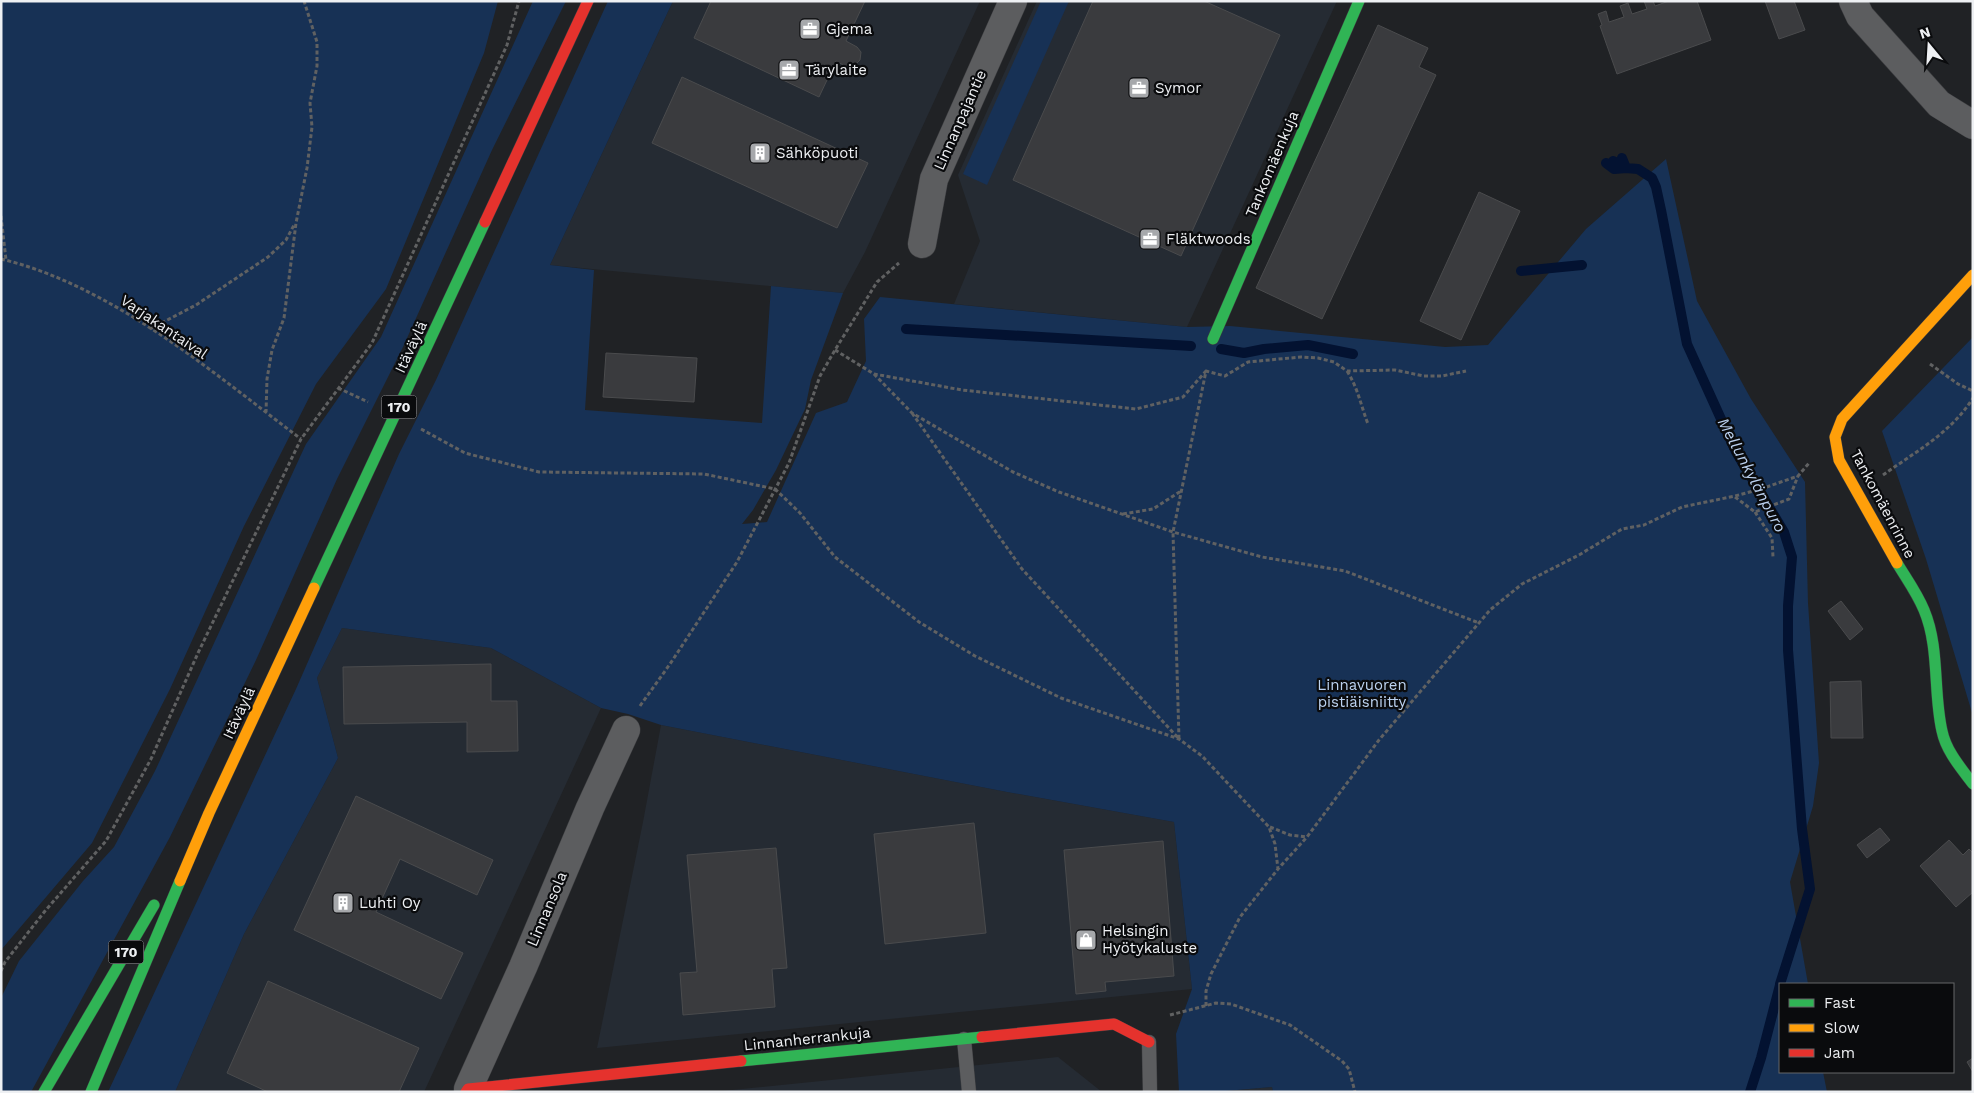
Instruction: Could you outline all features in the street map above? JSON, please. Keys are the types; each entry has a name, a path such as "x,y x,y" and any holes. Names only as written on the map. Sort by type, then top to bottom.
{"street":[{"name":"Itäväylä","path":"91,1092 209,813 588,1"},
{"name":"Linnanpajantie","path":"922,244 934,179 1013,1"},
{"name":"Tankomäenkuja","path":"1213,339 1359,1"},
{"path":"1853,1 1860,16 1939,104 1973,125"},
{"name":"Tankomäenrinne","path":"1973,275 1842,419 1835,437 1840,460 1924,610 1933,646 1935,684 1942,733 1954,758 1973,784"},
{"name":"Linnansola","path":"467,1090 523,967 590,808 626,730"},
{"name":"Itäväylä","path":"44,1092 209,813"},
{"name":"Linnanherrankuja","path":"467,1090 1114,1024 1149,1042"}],"lane":[{"path":"964,1038 969,1092"},
{"path":"1149,1042 1150,1092"}],"path":[{"path":"266,413 267,379 272,350 284,318 296,223 312,127 310,103 317,66 317,42 304,1"},
{"path":"1,971 5,962 45,911 106,841 151,759 202,645 301,439 372,343 507,45 519,1"},
{"path":"1,216 4,259"},
{"path":"150,328 196,305 268,257 286,240 296,223"},
{"path":"626,730 643,700 670,664 737,562 789,463 820,376 834,350 877,282 922,244"},
{"name":"Varjakantaival","path":"4,259 76,284 150,328 301,439"},
{"path":"1179,740 1173,532 1213,339"},
{"path":"1910,345 1934,369 1973,391"},
{"path":"834,350 874,374 912,413 1022,569 1179,740 1202,756 1269,827 1276,844 1278,869"},
{"path":"1206,372 1225,376 1248,362 1301,357 1318,358 1334,362 1347,371 1356,384 1368,424"},
{"path":"1347,371 1395,370 1433,376 1466,371"},
{"path":"874,374 962,390 1136,410 1183,396 1206,372"},
{"path":"338,388 395,415 465,453 539,472 704,474 775,489 800,513 835,557 919,622 975,656 1061,698 1179,740"},
{"path":"1880,476 1935,439 1966,409 1973,398"},
{"path":"912,413 1012,472 1121,515 1262,557 1345,571 1479,623"},
{"path":"1755,512 1789,499 1798,476 1810,461"},
{"path":"1206,1006 1206,991 1211,974 1225,943 1240,917 1278,869 1307,837 1379,740 1490,610 1522,584 1578,555 1622,529 1644,526 1682,507 1735,496 1798,476"},
{"path":"1121,515 1153,509 1181,490"},
{"path":"1735,496 1755,512 1772,538 1773,557"},
{"path":"1269,827 1290,835 1307,837"},
{"path":"1170,1015 1216,1003 1230,1004 1290,1025 1342,1061 1349,1069 1355,1092"}],"shaded area":[{"path":"673,1 980,1 865,252 843,293 550,265"},
{"path":"1037,1 1337,1 1187,327 954,304 980,241 958,175"},
{"path":"342,628 491,648 601,708 424,1092 175,1092 244,934 338,758 317,678"},
{"path":"661,725 1007,792 1174,822 1192,989 597,1048"},
{"path":"1058,1057 1102,1092 712,1092"},
{"path":"1272,1087 1273,1092 1214,1092"}],"green space":[{"path":"1,1 498,1 484,53 386,289 316,384 244,526 170,689 92,843 1,950"},
{"path":"533,1 566,1 492,150 403,347 337,479 256,660 170,837 31,1092 1,1092 1,998 19,961 83,881 114,847 155,771 306,444 381,337"},
{"name":"Linnavuoren pistiäisniitty","path":"608,1 673,1 550,265 594,270 585,410 762,423 771,286 843,293 811,380 805,409 776,470 753,510 742,524 767,522 816,413 847,402 866,361 864,319 880,297 1187,327 1230,326 1445,347 1488,345 1586,229 1666,159 1697,301 1751,399 1805,482 1808,603 1819,763 1813,806 1790,882 1808,983 1779,983 1779,1073 1823,1073 1827,1092 1273,1092 1272,1087 1214,1092 1179,1092 1176,1034 1192,989 1174,822 1007,792 661,725 628,714 601,708 491,648 342,628 317,678 338,758 244,934 175,1092 108,1092 296,689 399,454 436,380"},
{"path":"1041,1 1069,1 987,185 963,174"},
{"path":"1973,337 1973,716 1926,559 1882,431"}],"building":[{"path":"711,1 865,1 846,41 857,47 861,52 860,60 853,67 847,67 836,61 819,97 694,38"},
{"path":"1093,1 1204,1 1280,35 1181,256 1013,180"},
{"path":"1644,1 1653,1 1655,6 1669,1 1697,1 1711,40 1617,74 1600,26 1602,25 1598,14 1606,11 1609,22 1624,17 1620,6 1628,3 1632,14 1647,9"},
{"path":"1765,1 1794,1 1805,30 1779,39"},
{"path":"1378,25 1428,48 1419,67 1436,75 1322,319 1256,288"},
{"name":"Sähköpuoti","path":"682,77 868,163 837,228 652,143"},
{"path":"1479,192 1520,211 1461,340 1420,321"},
{"path":"606,353 697,358 694,402 603,397"},
{"path":"1841,601 1863,629 1850,640 1828,611"},
{"path":"491,664 491,701 517,701 518,751 467,752 467,722 344,724 343,667"},
{"path":"1861,681 1863,738 1831,738 1830,682"},
{"name":"Luhti Oy","path":"356,796 493,860 477,895 400,859 376,912 463,953 441,999 294,930"},
{"path":"974,823 986,933 885,944 874,834"},
{"path":"1880,828 1890,840 1867,858 1857,845"},
{"path":"1949,840 1963,855 1969,849 1973,853 1973,892 1956,907 1920,866"},
{"path":"1163,841 1174,976 1105,982 1106,991 1076,994 1064,850"},
{"path":"776,848 787,968 772,969 775,1007 683,1015 680,973 697,972 687,855"},
{"path":"268,981 419,1048 399,1092 268,1092 227,1073"},
{"path":"1973,1058 1973,1072 1967,1062"}],"waterway":[{"name":"Mellunkylänpuro","path":"1606,163 1614,169 1626,168 1622,158"},
{"name":"Mellunkylänpuro","path":"1613,161 1626,168 1638,169 1652,178 1661,210 1687,344 1736,452 1784,532 1792,557 1788,606 1788,650 1802,829 1810,889 1780,983"},
{"path":"1521,271 1582,265"},
{"path":"906,329 1191,346"},
{"path":"1221,349 1244,353 1308,345 1353,354"},
{"name":"Mellunkylänpuro","path":"1750,1092 1779,989"}],"traffic: fast":[{"path":"1213,339 1359,1"},
{"path":"314,588 485,222"},
{"path":"1897,563 1918,598 1929,625 1934,655 1939,716 1944,738 1954,759 1973,784"},
{"path":"91,1092 180,881"},
{"path":"44,1092 154,905"},
{"path":"741,1061 982,1037"}],"traffic: slow":[{"path":"1897,563 1839,460 1835,437 1842,419 1973,275"},
{"path":"180,881 209,813 314,588"}],"traffic: jam":[{"path":"485,222 588,1"},
{"path":"982,1037 1114,1024 1149,1042"},
{"path":"466,1092 468,1089 741,1061"}],"place":[{"name":"Gjema","path":"810,29"},
{"name":"Tärylaite","path":"789,70"},
{"name":"Symor","path":"1139,88"},
{"name":"Sähköpuoti","path":"760,153"},
{"name":"Fläktwoods","path":"1150,239"},
{"name":"Luhti Oy","path":"343,903"},
{"name":"Helsingin Hyötykaluste","path":"1086,940"}]}
